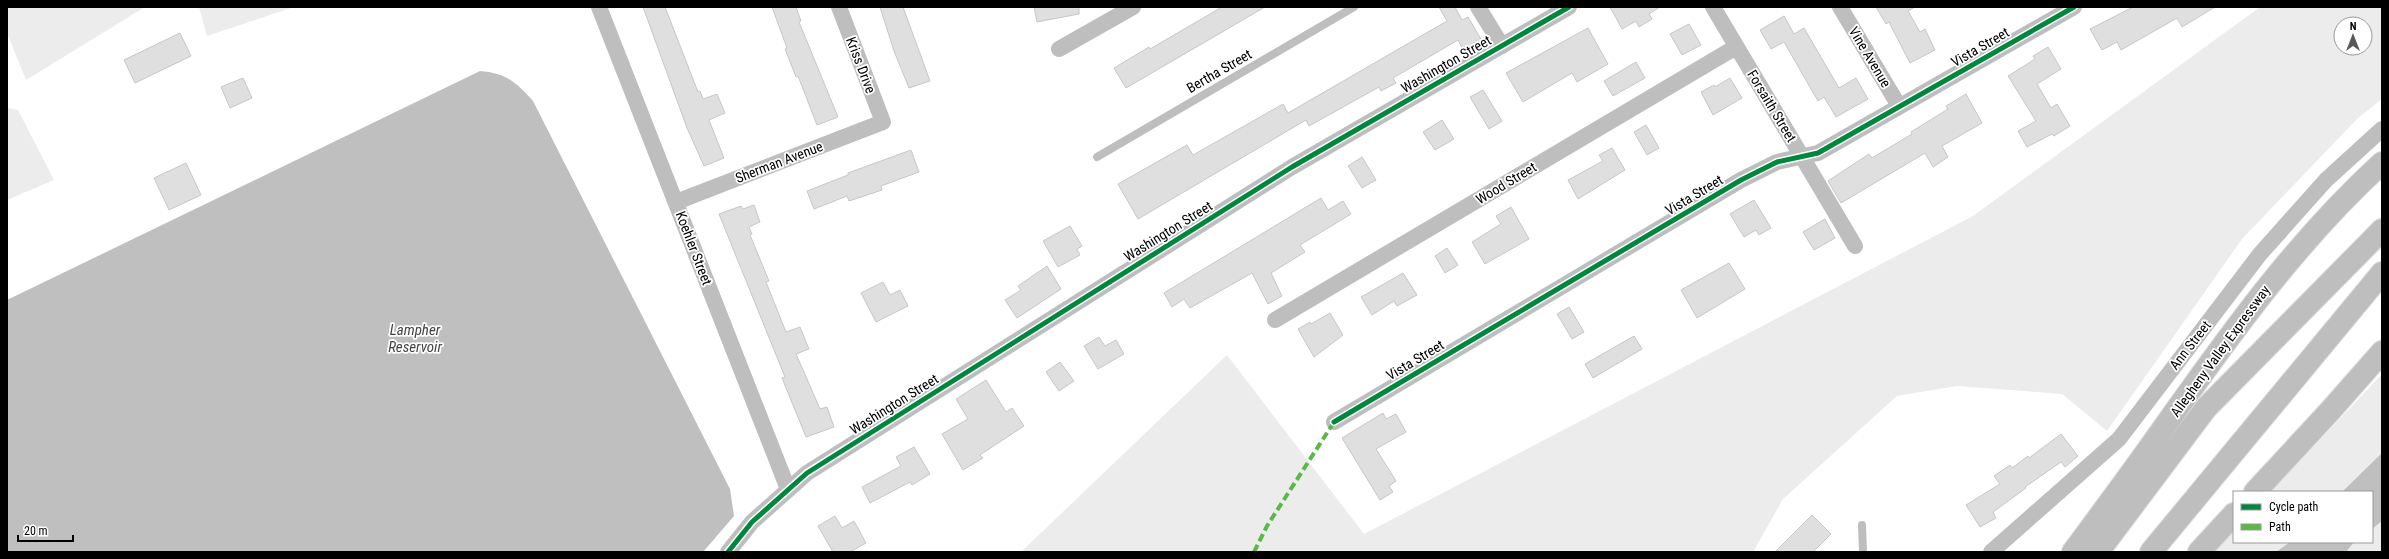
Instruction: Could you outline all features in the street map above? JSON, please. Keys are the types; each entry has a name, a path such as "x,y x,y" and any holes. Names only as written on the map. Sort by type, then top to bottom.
{"highway":[{"name":"Allegheny Valley Expressway","path":"2073,552 2273,278 2329,214 2382,163"},
{"path":"2098,552 2206,408 2382,230"},
{"path":"2151,552 2382,273"},
{"path":"2256,491 2382,352"},
{"path":"2198,552 2233,515"}],"street":[{"name":"Koehler Street","path":"599,7 788,489"},
{"name":"Kriss Drive","path":"839,7 882,122"},
{"path":"1059,49 1133,7"},
{"path":"1478,7 1502,46"},
{"name":"Washington Street","path":"728,552 752,522 788,489 820,465 1292,167 1569,7"},
{"name":"Forsaith Street","path":"1713,7 1855,246"},
{"name":"Vine Avenue","path":"1840,7 1899,106"},
{"name":"Vista Street","path":"1334,422 1741,180 1777,162 1818,153 2074,7"},
{"name":"Wood Street","path":"1275,320 1736,47"},
{"name":"Sherman Avenue","path":"676,202 882,122"},
{"name":"Ann Street","path":"1991,552 2119,439 2260,254 2326,180 2382,129"}],"lane":[{"name":"Bertha Street","path":"1097,157 1354,7"},
{"path":"1862,525 1863,552"}],"shaded area":[{"path":"7,7 145,7 26,80 7,33"},
{"path":"199,7 294,7 207,36"},
{"path":"2260,7 2382,7 2382,99 2358,118 2242,239 2107,431 2062,394 1957,386 1897,396 1783,499 1753,552 1021,552 1227,355 1364,534 1973,216"},
{"path":"7,108 18,110 54,180 7,200"},
{"path":"2382,374 2382,552 2214,552 2233,532 2233,543 2373,543 2373,491 2272,491"}],"water":[{"name":"Lampher Reservoir","path":"480,71 504,76 516,84 533,101 730,489 734,516 703,552 7,552 7,300"},
{"path":"2382,453 2382,521 2373,528 2373,491 2343,491"},
{"path":"2289,543 2353,543 2346,552 2276,552"}],"building":[{"path":"643,7 665,7 698,92 700,91 703,99 717,94 725,113 709,120 724,158 704,166 687,128"},
{"path":"772,7 796,7 801,21 799,22 838,117 817,125 798,76 796,77 785,49 787,48"},
{"path":"880,7 903,7 930,81 909,88 894,51"},
{"path":"1034,7 1079,7 1079,14 1037,22"},
{"path":"1222,7 1265,7 1126,88 1114,68"},
{"path":"1439,7 1455,7 1462,20 1468,17 1482,41 1464,51 1458,40 1393,78 1396,83 1381,91 1379,87 1309,126 1306,120 1138,219 1118,184 1187,145 1193,155 1283,104 1288,113 1447,21"},
{"path":"1610,7 1660,7 1649,14 1652,19 1639,27 1636,21 1622,29"},
{"path":"1876,7 1915,7 1908,11 1920,32 1925,29 1935,50 1910,63 1889,22 1886,24"},
{"path":"2133,7 2215,7 2182,27 2177,18 2121,50 2117,42 2102,50 2090,29"},
{"path":"1784,16 1794,34 1804,28 1839,88 1856,78 1868,99 1836,117 1824,97 1818,101 1784,42 1771,49 1760,30"},
{"path":"1689,24 1701,45 1682,55 1670,34"},
{"path":"1588,28 1608,64 1577,82 1572,73 1523,102 1506,73"},
{"path":"180,33 191,56 135,83 124,60"},
{"path":"2048,47 2061,69 2037,84 2051,108 2057,104 2070,126 2054,136 2052,134 2027,147 2018,131 2036,121 2008,76 2035,59 2033,56"},
{"path":"1636,62 1645,78 1613,96 1604,81"},
{"path":"243,78 252,98 230,108 221,87"},
{"path":"1730,78 1742,98 1713,115 1701,92 1714,85 1715,87"},
{"path":"1483,90 1502,121 1489,129 1470,97"},
{"path":"1966,94 1982,123 1942,146 1948,157 1933,167 1925,153 1841,203 1828,181 1869,154 1872,158 1912,134 1911,132 1948,109 1946,106"},
{"path":"1442,120 1454,139 1435,150 1423,132"},
{"path":"1646,125 1659,148 1647,155 1634,132"},
{"path":"1612,148 1625,170 1578,199 1568,180 1603,161 1599,155"},
{"path":"911,150 919,172 881,186 882,190 849,201 847,196 814,209 807,191 848,175 848,173"},
{"path":"1362,157 1376,180 1362,188 1348,166"},
{"path":"186,163 201,195 169,210 154,178"},
{"path":"1321,198 1328,210 1343,201 1351,214 1300,245 1305,252 1271,273 1282,296 1268,304 1252,273 1190,308 1184,299 1172,307 1164,293"},
{"path":"1754,200 1771,228 1759,235 1756,230 1744,237 1730,214"},
{"path":"754,205 760,222 749,227 752,234 750,235 769,281 766,282 786,332 800,327 809,349 796,354 820,409 827,407 834,427 806,437 782,378 785,377 719,214 741,206 743,209"},
{"path":"1511,207 1529,239 1485,264 1472,242 1501,224 1496,216"},
{"path":"1825,219 1835,238 1814,250 1803,232"},
{"path":"1070,226 1082,246 1077,249 1080,255 1058,267 1043,241"},
{"path":"1447,248 1458,265 1445,273 1435,256"},
{"path":"1729,263 1745,289 1697,318 1681,290"},
{"path":"1047,266 1061,289 1017,318 1005,300 1021,290 1018,286"},
{"path":"1403,273 1417,295 1397,306 1394,301 1372,315 1361,297"},
{"path":"883,282 890,295 900,290 908,306 876,322 861,293"},
{"path":"1569,307 1584,332 1572,339 1557,314"},
{"path":"1330,313 1343,335 1314,357 1298,329 1310,322 1311,324"},
{"path":"1634,336 1642,349 1593,378 1585,364"},
{"path":"1099,337 1105,346 1116,340 1124,354 1098,369 1084,346"},
{"path":"1060,362 1074,381 1059,391 1046,372"},
{"path":"986,380 1006,412 1012,408 1024,426 980,455 983,458 963,470 942,434 968,419 956,399"},
{"path":"1383,413 1386,419 1396,414 1406,432 1376,449 1396,481 1389,486 1393,492 1380,500 1342,438"},
{"path":"2061,434 2078,456 2065,467 2061,462 2025,487 2026,488 1993,512 1996,518 1980,527 1966,505 2000,484 1994,476 2010,465 2012,468 2028,456 2029,458"},
{"path":"914,447 930,474 912,485 910,482 870,503 862,487 901,466 896,457"},
{"path":"1812,515 1831,534 1813,552 1775,552"},
{"path":"835,516 842,528 854,521 866,543 850,552 833,552 818,526"}],"marked path":[{"path":"1254,552 1267,526 1334,422"}],"cycle path":[{"path":"728,552 752,522 807,473 1292,167 1569,7"},
{"path":"1334,422 1741,180 1777,162 1818,153 2074,7"}]}
